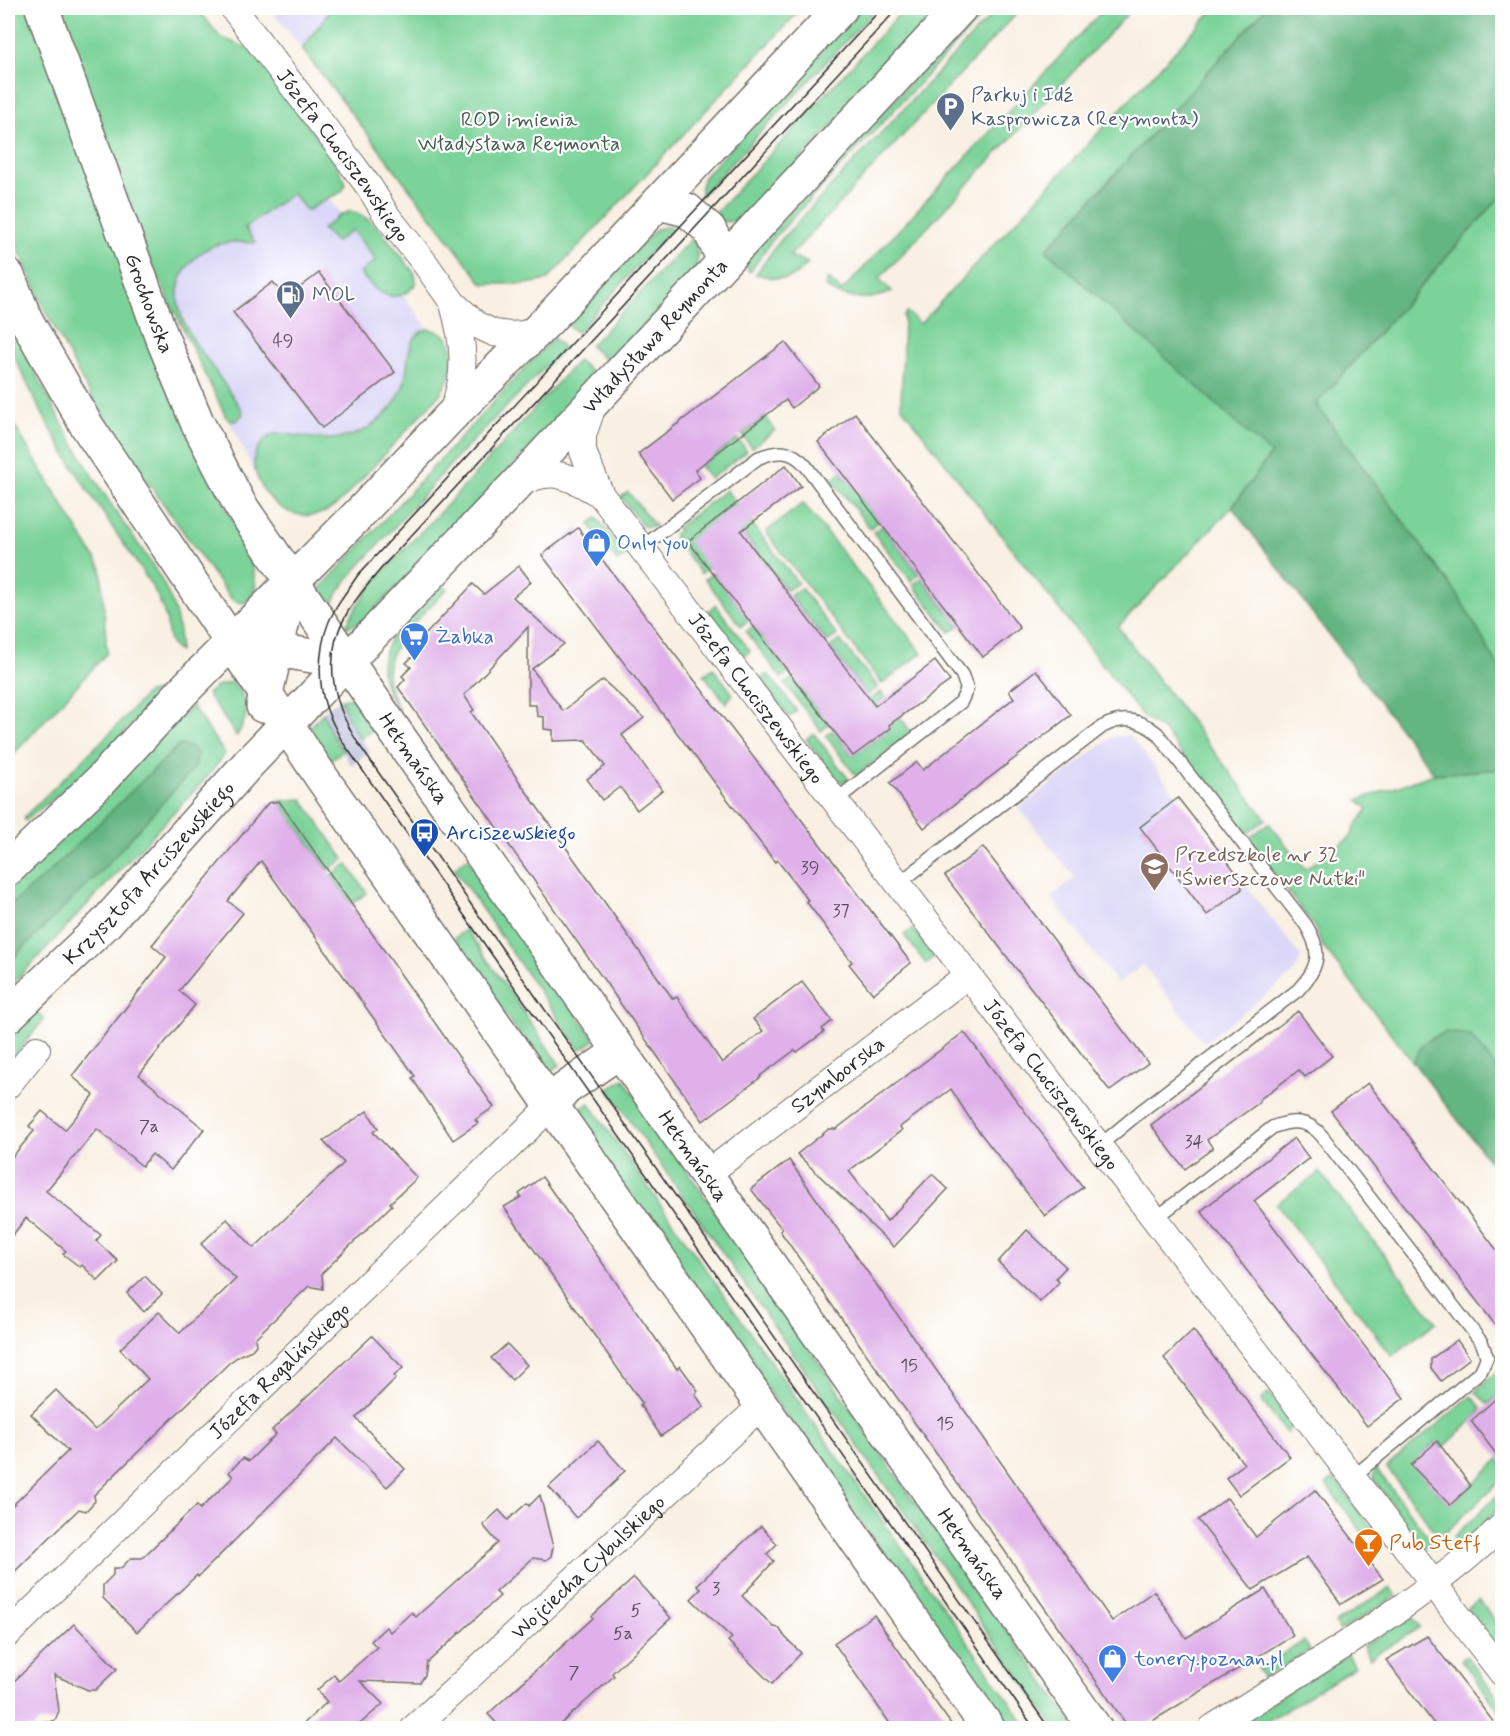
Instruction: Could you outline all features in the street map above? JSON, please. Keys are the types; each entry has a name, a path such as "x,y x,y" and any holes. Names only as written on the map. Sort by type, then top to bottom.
{"main road":[{"name":"Grochowska","path":"42,8 180,382 197,422 240,505 292,582"},
{"path":"8,869 100,780 449,418 541,327 841,8"},
{"name":"Władysława Reymonta","path":"347,662 514,487 960,8"},
{"path":"659,203 687,210 709,229 724,260"},
{"path":"8,276 26,320 85,423 287,725 551,1106 988,1728"},
{"path":"249,763 292,582"},
{"name":"Hetmańska","path":"292,582 1095,1728"},
{"path":"231,642 347,662"},
{"name":"Krzysztofa Arciszewskiego","path":"8,1016 105,924 249,763 347,662"},
{"path":"551,1106 565,1089 620,1051"}],"street":[{"name":"Józefa Chociszewskiego","path":"233,8 352,164 387,216 453,303 477,325 494,333 509,335 541,327"},
{"name":"Józefa Chociszewskiego","path":"449,418 461,387 464,355 461,331 453,303"},
{"name":"Józefa Chociszewskiego","path":"595,400 583,435 583,452 601,495 1503,1673"},
{"name":"Józefa Chociszewskiego","path":"514,487 531,477 545,473 574,479 601,495"},
{"name":"Szymborska","path":"706,1174 968,975"},
{"path":"8,1085 37,1049"},
{"name":"Józefa Rogalińskiego","path":"8,1634 551,1106"},
{"name":"Wojciecha Cybulskiego","path":"414,1728 761,1406"},
{"path":"1212,1728 1411,1601 1503,1526"}],"lane":[{"path":"641,548 758,458 775,452 784,452 793,454 806,466 962,675 967,689 961,702 835,801"},
{"path":"898,884 1101,727 1112,721 1136,720 1148,725 1157,733 1306,925 1314,937 1317,951 1316,965 1298,990 1099,1146"},
{"path":"1155,1219 1274,1127 1291,1121 1308,1124 1322,1136 1482,1343 1487,1357 1481,1371 1353,1477"}],"shaded area":[{"path":"270,8 332,8 302,49"},
{"path":"304,166 453,361 440,394 345,497 330,510 304,516 280,507 271,499 259,481 158,276"},
{"path":"341,699 348,718 370,752 351,765 331,733 323,713"},
{"name":"Przedszkole nr 32 \"Świerszczowe Nutki\"","path":"1129,734 1217,848 1223,844 1233,856 1227,861 1301,957 1294,973 1204,1043 1143,964 1118,984 1051,897 1075,878 1019,808 1112,737"}],"green space":[{"path":"8,8 27,8 223,501 249,557 255,589 244,603 234,601 228,595 116,437 84,384 44,308 8,225"},
{"path":"57,8 197,8 220,37 250,49 334,160 346,183 342,192 307,211 292,193 245,228 255,242 229,242 207,249 194,259 184,273 179,286 178,300 181,314 194,340 242,410 243,414 236,421 231,421 226,417 148,257"},
{"name":"ROD imienia Władysława Reymonta","path":"332,8 802,8 547,280 526,284 483,284 302,49"},
{"path":"861,8 877,8 701,196 704,177"},
{"path":"905,8 942,8 748,215 730,222 712,217"},
{"path":"980,8 990,8 773,239 750,272 745,266 747,257"},
{"path":"998,8 1022,8 790,256 808,263 802,270 785,279 756,274 778,243"},
{"path":"1105,8 1133,8 879,279 892,291 876,297 860,298 844,296 828,289 825,286 828,279 842,291"},
{"path":"1215,8 1266,8 1046,250 1272,454 1232,507 1118,627 1266,819 1245,835 1164,731 1143,717 901,406 904,316 907,312 920,324"},
{"path":"1266,8 1502,8 1502,195 1316,404 1457,594 1502,673 1502,769 1434,774 1232,507 1271,454 1046,250"},
{"path":"1502,195 1502,673 1457,594 1316,404"},
{"path":"348,212 367,219 394,246 415,274 416,283 410,290 394,296 378,291 360,273 376,260 352,230 336,242 322,229"},
{"path":"673,227 577,333 566,323 656,229"},
{"path":"692,238 697,255 694,272 609,363 590,346"},
{"path":"12,325 77,449 162,582 176,616 179,652 170,641 166,618 153,587 83,483 38,406 11,347 8,327"},
{"path":"428,329 447,337 453,355 449,375 440,394 345,497 331,509 310,516 301,515 288,511 274,502 268,496 255,472 255,455 263,441 281,433 334,439 351,436 368,428 397,400 403,387 414,339"},
{"path":"553,338 564,348 460,454 353,573 339,591 329,611 317,593 319,590"},
{"path":"578,360 597,377 364,621 345,628 364,595 389,565"},
{"path":"8,407 14,425 101,568 107,653 8,760"},
{"path":"765,416 775,430 752,448 742,435"},
{"path":"738,439 747,451 710,479 700,466"},
{"path":"841,472 879,521 870,528 832,480"},
{"path":"726,490 798,583 787,590 745,536 701,574 674,538 675,533 679,531 677,528"},
{"path":"628,492 656,527 643,526 621,497"},
{"path":"803,503 922,653 882,684 766,532"},
{"path":"597,518 626,555 618,562 589,524"},
{"path":"882,526 919,574 911,581 873,532"},
{"path":"713,573 749,620 741,626 705,579"},
{"path":"922,578 959,626 950,632 913,585"},
{"path":"442,584 447,589 409,628 388,664 389,685 399,711 382,677 385,650 390,640"},
{"path":"801,588 837,635 827,642 790,595"},
{"path":"716,605 750,651 743,657 708,611"},
{"path":"753,626 789,672 781,678 746,632"},
{"path":"840,640 878,687 867,695 830,647"},
{"path":"713,668 733,694 726,703 704,675"},
{"path":"768,674 797,711 789,717 760,679"},
{"path":"793,678 829,724 821,731 785,684"},
{"path":"231,682 241,693 247,710 237,736 207,694 217,686"},
{"path":"157,691 160,693 91,769 25,821 24,817 113,730 147,693"},
{"path":"881,692 912,733 856,776 826,736 833,730 853,756 890,728 870,699"},
{"path":"341,699 353,699 375,728 360,739 348,718"},
{"path":"192,706 225,754 209,775 8,989 8,888"},
{"path":"323,713 331,733 343,751 327,762 308,729"},
{"path":"814,734 850,781 838,781 806,739"},
{"path":"179,745 190,747 196,752 198,755 195,767 102,870 8,963 8,907 48,873"},
{"path":"1502,769 1502,1177 1322,945 1314,926 1248,839 1269,823 1305,869 1351,837 1355,826 1368,809 1358,800 1434,774"},
{"path":"302,799 344,859 328,870 279,801"},
{"path":"467,858 595,1040 580,1050 454,869"},
{"path":"347,864 367,893 351,904 331,875"},
{"path":"466,929 560,1065 546,1074 454,939"},
{"path":"913,929 934,957 926,964 904,935"},
{"path":"35,1009 44,1019 8,1064 8,1034"},
{"path":"1445,1032 1470,1035 1502,1075 1502,1177 1413,1062 1423,1043"},
{"path":"624,1079 906,1490 1077,1728 1055,1728 608,1089"},
{"path":"589,1103 1028,1728 1006,1728 573,1114"},
{"path":"1320,1172 1436,1322 1392,1356 1276,1204"},
{"path":"1502,1367 1502,1392 1487,1404 1475,1391"},
{"path":"1269,1393 1294,1426 1286,1433 1261,1400"},
{"path":"1471,1396 1482,1408 1480,1413 1443,1448 1436,1441 1412,1465 1450,1505 1502,1456 1502,1479 1440,1538 1387,1468"},
{"path":"1375,1467 1432,1542 1423,1549 1393,1520 1395,1508 1373,1479"},
{"path":"1334,1478 1376,1533 1368,1540 1326,1485"},
{"path":"1502,1491 1502,1505 1487,1520 1484,1528 1457,1544 1454,1536"},
{"path":"1390,1588 1397,1596 1340,1631 1335,1623"},
{"path":"1479,1600 1502,1630 1502,1643 1492,1641 1467,1609"},
{"path":"1412,1616 1420,1627 1370,1658 1363,1646"},
{"path":"1304,1641 1310,1650 1264,1678 1258,1669"},
{"path":"1348,1655 1355,1667 1256,1728 1229,1728"},
{"path":"1466,1656 1502,1703 1501,1713 1461,1660"}],"building":[{"path":"319,273 395,372 322,428 233,312 273,282 286,298"},
{"path":"785,342 819,386 792,408 786,400 695,470 700,478 672,499 638,454"},
{"path":"855,413 1020,628 983,657 818,442"},
{"path":"786,465 801,486 741,531 753,548 875,706 935,661 950,681 889,725 891,728 853,756 688,541"},
{"path":"578,528 911,963 873,994 849,964 852,962 806,901 808,900 777,860 775,862 542,555"},
{"path":"519,566 531,582 513,597 564,644 532,669 563,711 603,680 644,718 622,735 662,790 637,810 620,787 602,800 587,779 605,766 586,740 553,741 553,730 544,729 544,717 537,716 536,705 528,705 528,627 464,695 474,710 471,712 673,999 677,997 722,1063 763,1031 753,1019 802,982 832,1021 822,1029 824,1032 797,1052 795,1050 703,1121 398,687 405,679 402,676 411,667 406,663 415,654 411,650 473,584 484,594"},
{"path":"1036,670 1071,715 924,828 890,783 917,762 923,770 1014,698 1009,691"},
{"path":"1178,798 1242,880 1242,889 1207,915 1140,827"},
{"path":"279,801 494,1107 475,1120 478,1123 453,1140 412,1078 415,1076 261,861 228,901 243,913 179,991 195,1005 139,1075 204,1129 171,1170 152,1154 142,1166 97,1129 46,1191 101,1235 96,1241 118,1261 98,1281 82,1265 80,1267 63,1254 66,1251 26,1218 8,1241 8,1162 34,1131 29,1126 42,1111 65,1130 94,1095 72,1076 166,957 152,945 268,803"},
{"path":"983,847 1148,1063 1110,1091 945,876"},
{"path":"1298,1011 1332,1056 1305,1077 1299,1070 1259,1100 1260,1102 1207,1140 1213,1148 1185,1169 1151,1125"},
{"path":"964,1032 1083,1187 1045,1216 974,1125 951,1089 900,1127 902,1130 849,1171 887,1221 932,1174 948,1189 894,1247 797,1154 829,1129 836,1129"},
{"path":"1368,1083 1503,1258 1503,1335 1331,1111"},
{"path":"367,1111 378,1128 373,1132 417,1178 322,1273 323,1289 309,1286 255,1338 256,1345 252,1350 229,1363 94,1495 95,1501 86,1511 79,1509 8,1578 8,1510 68,1451 31,1414 56,1390 95,1430 148,1379 120,1349 159,1312 180,1333 236,1279 201,1244 227,1219 254,1248 344,1163 323,1141"},
{"path":"1294,1138 1309,1158 1254,1201 1404,1398 1367,1426 1201,1211"},
{"path":"789,1160 1112,1621 1154,1591 1186,1638 1265,1589 1293,1635 1141,1728 1129,1728 780,1231 782,1229 751,1189"},
{"path":"542,1177 677,1369 680,1366 698,1391 695,1394 704,1407 661,1436 640,1405 642,1403 504,1207 521,1197 519,1194"},
{"path":"1027,1230 1066,1267 1056,1278 1059,1282 1040,1302 998,1262"},
{"path":"145,1276 162,1294 144,1312 127,1293"},
{"path":"1193,1330 1290,1457 1239,1495 1226,1478 1244,1464 1164,1358"},
{"path":"372,1336 403,1368 356,1418 405,1469 387,1487 337,1438 198,1577 197,1575 137,1632 103,1598 103,1585 113,1575 113,1568 121,1568 131,1558 142,1558 197,1505 200,1509 233,1477 229,1472 243,1458 249,1461 276,1434 272,1430"},
{"path":"1457,1340 1470,1358 1441,1381 1431,1368 1431,1359"},
{"path":"507,1344 527,1365 512,1380 491,1358"},
{"path":"1503,1392 1503,1463 1471,1421"},
{"path":"598,1441 625,1471 576,1518 549,1487"},
{"path":"1437,1441 1471,1486 1450,1505 1411,1465"},
{"path":"1315,1490 1383,1579 1341,1604 1307,1557 1253,1590 1198,1520 1227,1498 1256,1537"},
{"path":"540,1495 553,1547 551,1556 546,1560 533,1558 496,1592 500,1596 427,1663 425,1675 420,1683 360,1681 383,1704 355,1728 299,1728 327,1702 317,1690 334,1675 339,1681 377,1647 371,1641 386,1627 390,1632 412,1612 416,1617 498,1543 483,1525 499,1510 508,1520 527,1503 529,1506"},
{"path":"761,1526 777,1544 767,1554 774,1561 742,1596 774,1627 779,1628 801,1653 772,1684 728,1641 732,1638 691,1599 701,1589 697,1585"},
{"path":"634,1578 671,1618 612,1673 614,1676 556,1728 501,1728 488,1714"},
{"path":"874,1615 954,1728 893,1728 834,1643"},
{"path":"74,1624 117,1669 95,1690 88,1690 54,1675 59,1711 55,1720 39,1722 33,1728 8,1728 8,1687"},
{"path":"1427,1636 1498,1728 1437,1728 1386,1660"}],"tram line":[{"path":"882,8 358,575 334,611 325,633 322,645 321,683 328,711 342,741 1034,1728"},
{"path":"898,8 385,564 346,615 338,632 334,649 334,684 344,718 362,749 1049,1728"}],"place":[{"name":"Parkuj i Idź Kasprowicza (Reymonta)","path":"950,132"},
{"name":"MOL","path":"291,320"},
{"name":"Only you","path":"596,568"},
{"name":"Żabka","path":"414,662"},
{"name":"Arciszewskiego","path":"425,858"},
{"name":"Przedszkole nr 32 \"Świerszczowe Nutki\"","path":"1154,892"},
{"name":"Pub Steff","path":"1368,1568"},
{"name":"tonery.poznan.pl","path":"1113,1684"}]}
